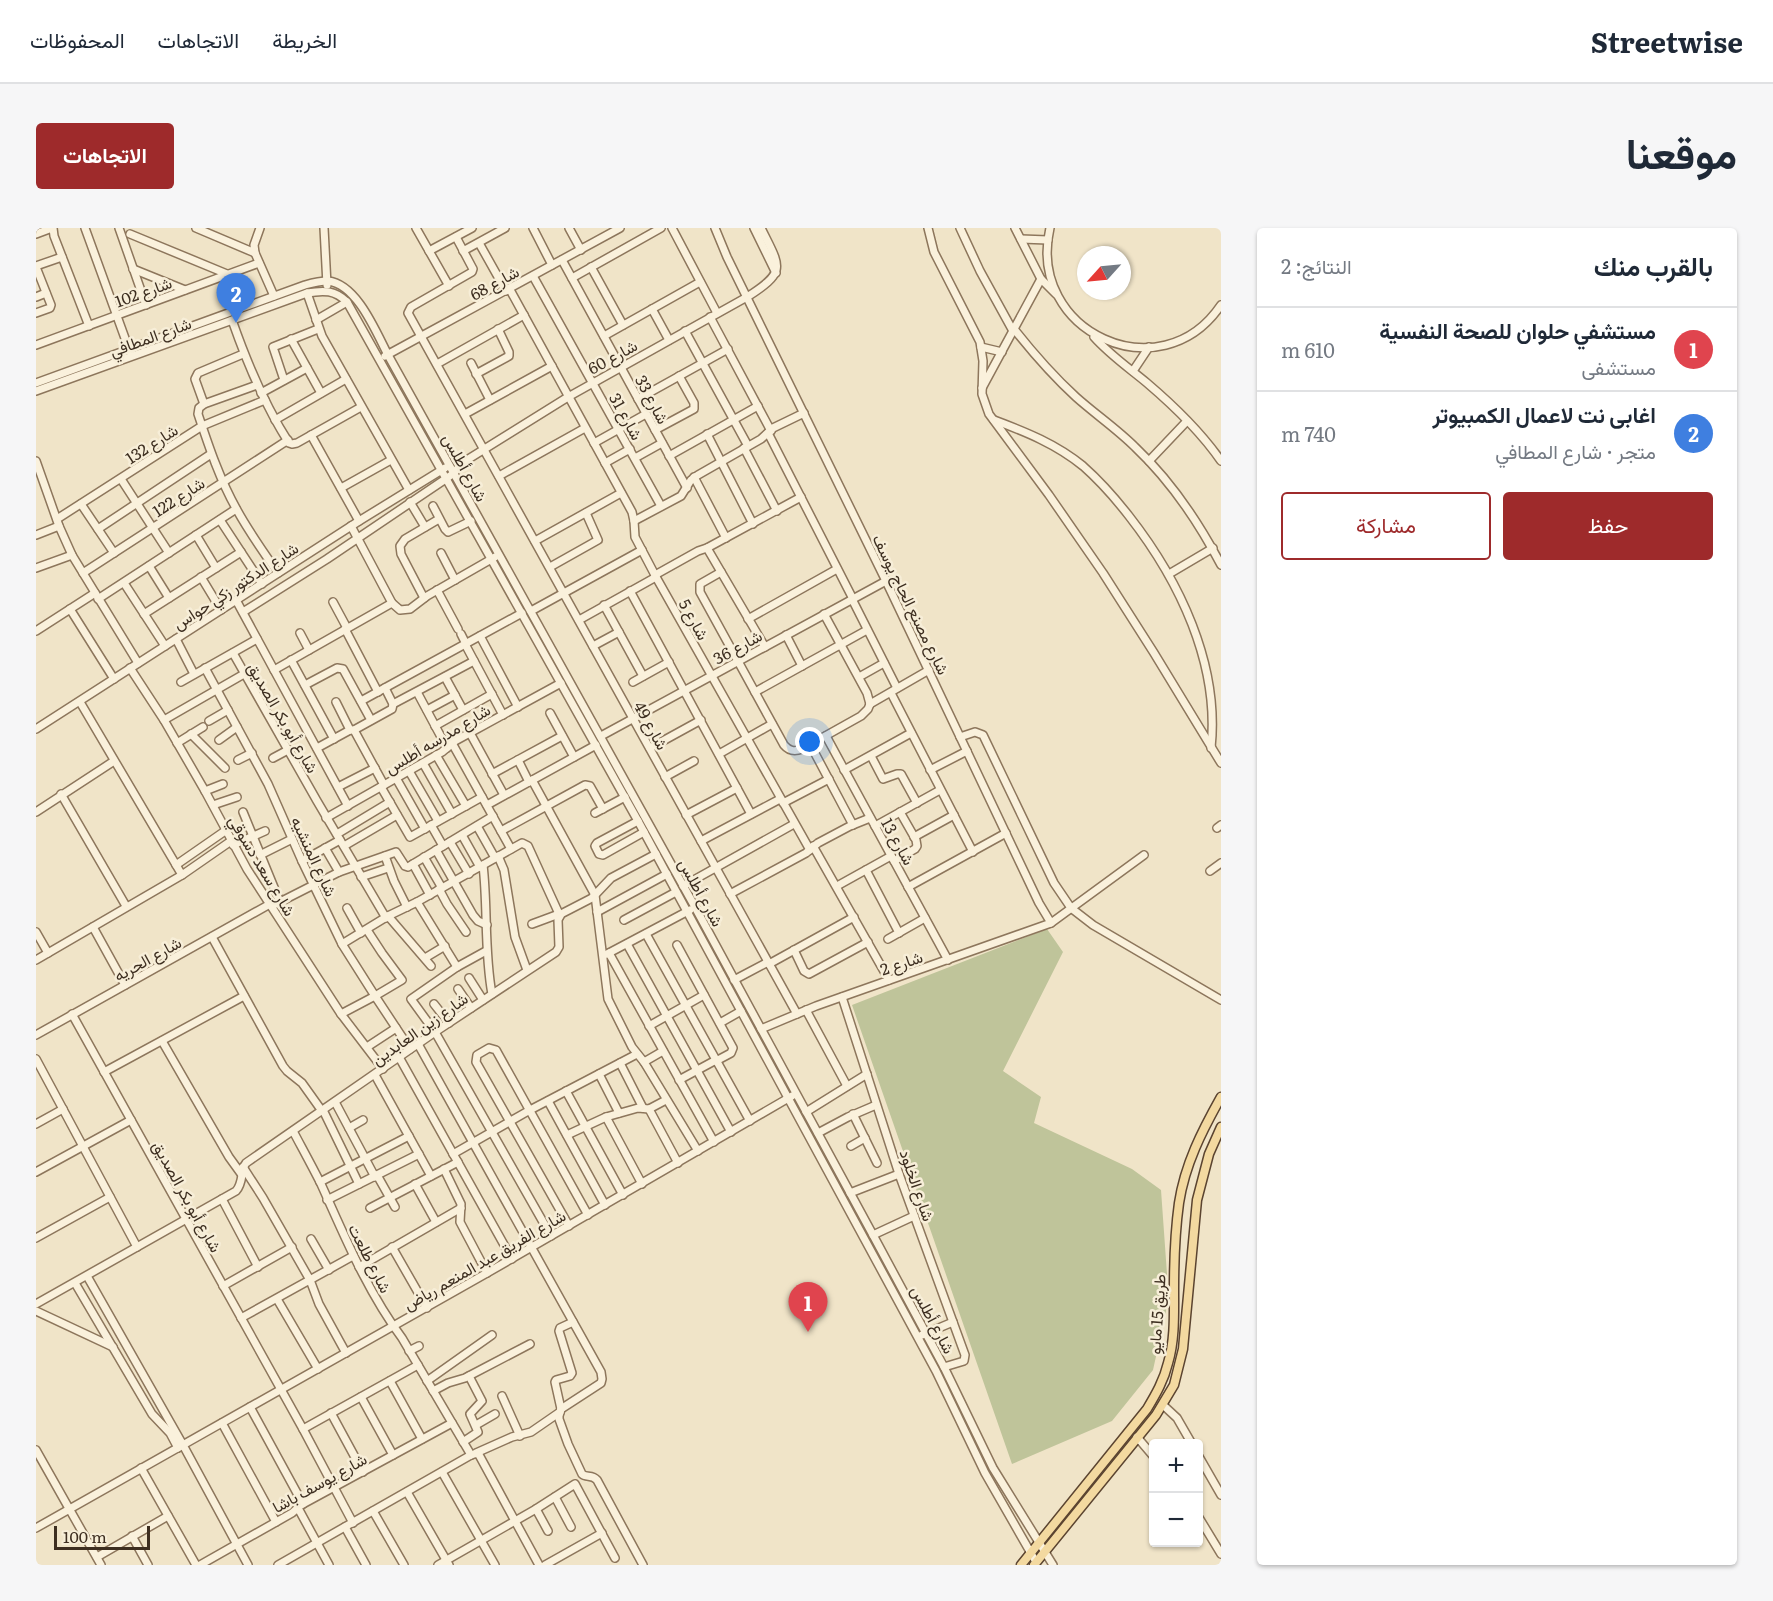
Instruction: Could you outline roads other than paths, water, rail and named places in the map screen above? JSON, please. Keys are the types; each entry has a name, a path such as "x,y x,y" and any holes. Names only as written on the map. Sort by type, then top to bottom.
{"main road":[{"name":"طريق 15 مايو","path":"1021,1565 1147,1409 1165,1374 1171,1349 1179,1204 1193,1152 1221,1097"},
{"name":"طريق 15 مايو","path":"1035,1564 1163,1405 1174,1385 1182,1354 1197,1200 1209,1154 1221,1126"},
{"path":"1171,1349 1182,1354"}],"street":[{"path":"36,234 52,228 88,326"},
{"path":"85,228 132,357"},
{"path":"119,228 146,305"},
{"path":"196,228 255,253"},
{"path":"260,228 254,245 255,253 274,296"},
{"path":"324,228 328,291 307,293 318,329 409,490"},
{"path":"416,228 448,286 473,271 456,237"},
{"path":"429,251 472,228"},
{"path":"463,251 505,228"},
{"path":"533,228 552,265"},
{"path":"569,228 581,249"},
{"name":"شارع 68","path":"380,359 620,228"},
{"path":"572,278 661,228"},
{"path":"672,228 700,282 728,349 884,663 911,733 973,852"},
{"name":"شارع مصنع الحاج يوسف","path":"715,228 726,257 886,580 1039,903 1051,923"},
{"path":"754,228 776,273"},
{"path":"762,228 778,264 776,273"},
{"path":"928,228 934,252 981,347 983,361 981,389 984,403 992,419 1099,567 1221,763"},
{"path":"960,228 1013,330 1077,398 1149,461 1185,505 1213,548 1221,565"},
{"path":"1016,228 1041,279 1068,312 1116,359 1133,371 1187,421 1212,447 1221,461"},
{"path":"1050,228 1048,268 1057,296"},
{"path":"125,245 131,231 227,274"},
{"path":"1021,239 1048,240"},
{"name":"شارع 5","path":"479,243 524,315 632,512 635,537 655,576 794,824 837,885 889,981"},
{"path":"36,313 51,307 36,267 62,257"},
{"name":"شارع 33","path":"562,260 687,488"},
{"name":"شارع 102","path":"36,345 259,263"},
{"path":"591,267 623,325"},
{"path":"133,269 185,290"},
{"name":"شارع 60","path":"454,473 462,463 568,397 747,297 767,283 776,273"},
{"name":"شارع 31","path":"533,276 661,506"},
{"path":"981,389 1041,279"},
{"name":"شارع المطافي","path":"36,383 305,285 327,281"},
{"name":"شارع أطلس","path":"327,281 339,285 353,295 531,611 533,624 561,683 936,1371 985,1473 1035,1564"},
{"path":"604,336 700,282"},
{"name":"شارع 49","path":"448,286 409,310 408,313 796,1014"},
{"name":"شارع أطلس","path":"328,291 347,302 522,613 533,624 600,736 944,1366 993,1468 1053,1565"},
{"path":"36,297 46,293"},
{"name":"شارع المطافي","path":"36,391 307,293"},
{"path":"316,320 347,302"},
{"path":"1089,331 1115,344 1149,348 1172,343 1189,335 1204,324 1221,305"},
{"path":"652,309 669,340"},
{"path":"436,364 524,315"},
{"path":"232,320 243,354 257,385 275,420 292,444 362,407"},
{"path":"284,380 273,348 318,329"},
{"path":"476,374 509,356 510,353 498,329"},
{"path":"685,331 733,420 777,510"},
{"path":"291,339 321,393"},
{"path":"981,347 1002,352"},
{"path":"1133,371 1149,348"},
{"path":"638,399 728,349"},
{"path":"204,404 195,379 198,373 243,354"},
{"path":"471,363 490,400"},
{"path":"465,414 552,366"},
{"path":"261,393 307,368"},
{"path":"655,430 693,408 693,403 679,376"},
{"path":"275,420 346,379"},
{"path":"257,385 204,404 198,411 211,454 223,483 236,509 278,573"},
{"name":"شارع 132","path":"36,535 58,523 81,504 202,426 265,400"},
{"path":"669,456 758,406"},
{"path":"634,521 681,495 694,477 804,412"},
{"path":"594,443 646,414"},
{"path":"992,419 1042,439 1061,450 1093,476 1137,526 1169,574 1200,648 1212,705 1211,748"},
{"path":"1149,461 1187,421"},
{"path":"500,476 585,428"},
{"path":"707,434 753,524"},
{"path":"311,435 359,521"},
{"name":"شارع 122","path":"82,573 288,440"},
{"path":"635,458 662,443"},
{"path":"605,463 630,449"},
{"path":"98,529 211,454"},
{"path":"341,488 392,460"},
{"name":"شارع 60","path":"450,465 462,463"},
{"path":"37,464 72,555 138,663"},
{"name":"شارع الدكتور زكي حواس","path":"36,729 450,465"},
{"name":"شارع الدكتور زكي حواس","path":"243,612 454,473"},
{"path":"694,477 726,538"},
{"path":"121,478 169,553"},
{"path":"535,541 621,493"},
{"path":"579,620 698,551 707,549 801,497"},
{"path":"410,502 425,527"},
{"path":"81,504 114,553"},
{"path":"433,506 446,531 450,532 471,521"},
{"path":"36,631 70,609 124,583 236,509"},
{"path":"550,567 598,540 586,513"},
{"path":"424,598 399,550 405,538 440,519"},
{"path":"220,520 262,584"},
{"path":"351,526 392,603 395,607 405,611 437,590 500,555"},
{"path":"196,535 216,568"},
{"path":"1169,574 1213,548"},
{"path":"707,549 765,647"},
{"path":"531,611 642,550"},
{"path":"144,614 241,552"},
{"path":"441,554 455,580"},
{"path":"36,568 72,555"},
{"path":"149,566 169,598"},
{"path":"748,619 837,569"},
{"path":"721,572 703,582 699,589 784,745 792,751 797,751 826,736 865,713 870,704 870,698 824,614"},
{"path":"201,578 221,610"},
{"name":"شارع 36","path":"600,736 886,580"},
{"path":"124,583 165,646"},
{"path":"437,590 503,715"},
{"path":"630,591 751,814"},
{"path":"236,600 348,806"},
{"path":"317,748 392,710 393,704 382,690 346,629 333,602"},
{"path":"274,670 392,603"},
{"path":"604,605 643,676"},
{"path":"70,609 114,679"},
{"path":"361,701 522,613"},
{"path":"755,692 867,630"},
{"path":"593,646 619,632"},
{"path":"300,633 309,650"},
{"path":"786,635 802,666"},
{"path":"480,636 518,707"},
{"path":"176,639 194,674"},
{"path":"181,682 257,639"},
{"name":"شارع أبو بكر الصديق","path":"233,653 326,818 387,917 431,966"},
{"path":"291,660 334,739"},
{"path":"393,704 474,661"},
{"path":"633,682 669,662"},
{"path":"859,677 884,663"},
{"name":"شارع سعد دسوقي","path":"130,668 164,720 213,805 225,831 271,905 341,1014 383,1069"},
{"name":"شارع المنشيه","path":"205,668 274,796 342,944 410,1049"},
{"path":"305,685 340,668 346,671 372,720"},
{"path":"870,704 929,670"},
{"path":"164,720 244,674"},
{"path":"445,676 463,710"},
{"name":"شارع مدرسه أطلس","path":"326,818 423,763 470,733 561,683"},
{"path":"417,692 435,726 487,805 511,849"},
{"path":"435,726 492,694"},
{"path":"427,710 455,695"},
{"path":"80,702 182,875"},
{"path":"336,702 375,768 390,802 410,837 482,797"},
{"path":"177,743 228,710"},
{"path":"550,714 574,757"},
{"path":"650,748 700,720"},
{"path":"719,754 772,724"},
{"path":"219,740 237,727"},
{"path":"960,737 975,732 983,735 1054,883 1071,908 1093,925 1221,1000"},
{"path":"470,733 504,795"},
{"path":"844,770 911,733"},
{"path":"191,734 225,768"},
{"path":"492,774 562,736"},
{"name":"شارع 13","path":"826,736 948,960"},
{"path":"810,744 853,825"},
{"path":"487,805 596,745"},
{"path":"273,758 288,750"},
{"path":"930,770 967,752"},
{"path":"238,760 252,753"},
{"path":"436,755 466,806"},
{"path":"870,756 883,779 901,774 917,803"},
{"path":"518,760 595,896 605,955 608,999 637,1054 698,1151"},
{"path":"36,812 114,761"},
{"path":"665,777 694,761"},
{"path":"423,763 452,814"},
{"path":"338,787 375,768"},
{"path":"409,771 454,881 473,915 478,921 487,925"},
{"path":"396,778 432,825"},
{"path":"701,841 751,814 829,779"},
{"path":"205,791 223,784"},
{"path":"501,831 583,786 588,785 592,789 599,811 625,797"},
{"path":"686,815 737,788"},
{"path":"875,826 940,790"},
{"path":"61,794 126,906"},
{"path":"213,805 237,797"},
{"path":"340,840 390,802"},
{"path":"243,812 280,902"},
{"path":"837,885 915,849 917,843 900,812"},
{"path":"302,861 340,840 397,815"},
{"path":"914,837 954,815"},
{"path":"407,907 388,868 385,856 396,852 408,867 493,816"},
{"path":"730,894 853,825 870,818"},
{"path":"638,821 597,843 595,846 598,853 603,855 644,832"},
{"path":"683,886 794,824"},
{"path":"477,826 504,870 515,937 527,970"},
{"path":"176,865 225,831"},
{"path":"36,960 182,875 232,843 265,831"},
{"path":"908,887 1006,833"},
{"path":"462,835 482,866 486,889 486,951 492,994"},
{"path":"260,855 292,839"},
{"path":"450,842 469,874"},
{"path":"342,944 521,843 527,844 560,915"},
{"path":"325,848 339,872"},
{"path":"532,924 560,915 595,896 611,878 656,854"},
{"name":"شارع 2","path":"761,1029 806,1010 1051,923 1144,855"},
{"name":"شارع الحريه","path":"36,1035 271,905 339,872 385,856"},
{"path":"424,857 447,904 466,932"},
{"path":"1210,871 1221,863"},
{"path":"413,864 430,895"},
{"path":"362,877 388,868"},
{"path":"866,870 899,933"},
{"path":"597,912 667,874"},
{"path":"624,920 676,892"},
{"path":"417,902 457,967"},
{"path":"605,955 695,907"},
{"path":"341,1014 402,979 347,908"},
{"name":"شارع زين العابدين","path":"243,1167 252,1158 558,949 560,915"},
{"path":"734,980 854,917"},
{"path":"888,939 925,918"},
{"path":"93,927 125,985"},
{"path":"36,932 48,953"},
{"path":"646,934 750,1121"},
{"path":"212,937 286,1071 302,1083 323,1110 359,1184"},
{"path":"794,950 804,971 809,974 868,942"},
{"path":"627,944 731,1132"},
{"path":"677,945 734,1050 679,1080"},
{"path":"425,958 445,946"},
{"path":"486,951 469,955 457,967 411,997 435,1032 551,1236"},
{"path":"605,955 650,1026 714,1142"},
{"path":"469,978 483,1000"},
{"path":"458,989 471,1008"},
{"path":"650,1026 705,995"},
{"path":"104,1072 244,996"},
{"name":"شارع الخلود","path":"842,997 899,1174 965,1359 944,1366"},
{"path":"435,1004 449,1023"},
{"path":"806,1010 847,1086"},
{"path":"720,1023 741,1011"},
{"name":"شارع أبو بكر الصديق","path":"72,1014 353,1522"},
{"path":"367,1047 396,1028"},
{"path":"162,1041 242,1176"},
{"path":"278,1565 290,1562 316,1543 474,1454 540,1426 560,1410 598,1386 602,1379 601,1372 418,1044"},
{"path":"569,1226 476,1059 477,1055 489,1048 496,1050 588,1215"},
{"path":"644,1062 663,1051"},
{"path":"453,1154 530,1110 637,1054"},
{"path":"399,1057 512,1259"},
{"path":"36,1059 137,1247"},
{"path":"620,1063 678,1163"},
{"path":"598,1074 619,1113"},
{"path":"806,1112 867,1074"},
{"path":"375,1075 431,1176"},
{"path":"566,1091 623,1195"},
{"name":"شارع الفريق عبد المنعم رياض","path":"36,1528 512,1259 796,1094"},
{"path":"567,1136 606,1117 632,1109 646,1108 666,1100"},
{"path":"548,1101 605,1205"},
{"path":"335,1102 394,1207"},
{"path":"818,1133 853,1114 876,1105"},
{"path":"36,1124 63,1109"},
{"path":"853,1114 877,1163"},
{"path":"606,1117 642,1184"},
{"path":"36,1172 131,1120"},
{"path":"349,1128 363,1120"},
{"name":"شارع طلعت","path":"293,1131 320,1182 353,1256 392,1327 410,1351 464,1442 474,1454 539,1565"},
{"path":"320,1182 409,1136"},
{"path":"851,1146 865,1138"},
{"path":"327,1200 419,1154"},
{"path":"370,1208 458,1162"},
{"path":"36,1304 237,1191 243,1167"},
{"path":"243,1167 292,1247 310,1280 319,1304 346,1353"},
{"path":"444,1169 459,1201 460,1222 487,1273"},
{"path":"850,1193 899,1174"},
{"path":"416,1184 436,1222"},
{"path":"36,1238 110,1197"},
{"path":"222,1199 258,1266"},
{"path":"359,1267 461,1208"},
{"path":"873,1235 914,1216"},
{"path":"311,1239 329,1270"},
{"path":"223,1286 292,1247"},
{"path":"392,1247 426,1308"},
{"path":"241,1318 353,1256"},
{"path":"87,1276 248,1565"},
{"path":"75,1283 156,1419 181,1446"},
{"path":"277,1299 318,1369"},
{"path":"36,1311 113,1347"},
{"path":"99,1323 110,1316"},
{"path":"573,1322 560,1328 559,1331 572,1373 555,1382 560,1410 559,1419 582,1474 593,1476 597,1480 642,1565"},
{"path":"917,1338 953,1322"},
{"path":"427,1381 492,1335"},
{"path":"433,1391 470,1376 530,1344"},
{"path":"410,1351 419,1346"},
{"path":"303,1429 418,1365"},
{"path":"464,1442 477,1434 476,1425 470,1414 482,1399 470,1376"},
{"path":"390,1381 423,1439"},
{"path":"502,1396 520,1436"},
{"path":"362,1397 393,1455"},
{"path":"1163,1405 1177,1418 1190,1439"},
{"path":"250,1407 329,1565"},
{"path":"332,1413 363,1472"},
{"path":"476,1425 495,1414"},
{"name":"شارع يوسف باشا","path":"200,1565 452,1422"},
{"path":"222,1423 276,1522"},
{"path":"1137,1437 1149,1451"},
{"path":"36,1450 101,1565"},
{"path":"1203,1464 1221,1495"},
{"path":"141,1468 196,1565"},
{"path":"442,1472 495,1565"},
{"path":"438,1565 448,1563 575,1484 615,1558"},
{"path":"407,1492 448,1563"},
{"path":"555,1497 571,1527"},
{"path":"536,1509 548,1531"},
{"path":"373,1511 404,1565"},
{"path":"97,1557 168,1516"},
{"path":"1203,1524 1221,1554"},
{"path":"345,1527 366,1565"},
{"path":"544,1565 602,1533"},
{"path":"132,1536 148,1565"}],"place":[{"name":"اغابى نت لاعمال الكمبيوتر","path":"236,323"},
{"name":"مستشفي حلوان للصحة النفسية","path":"808,1332"}]}
